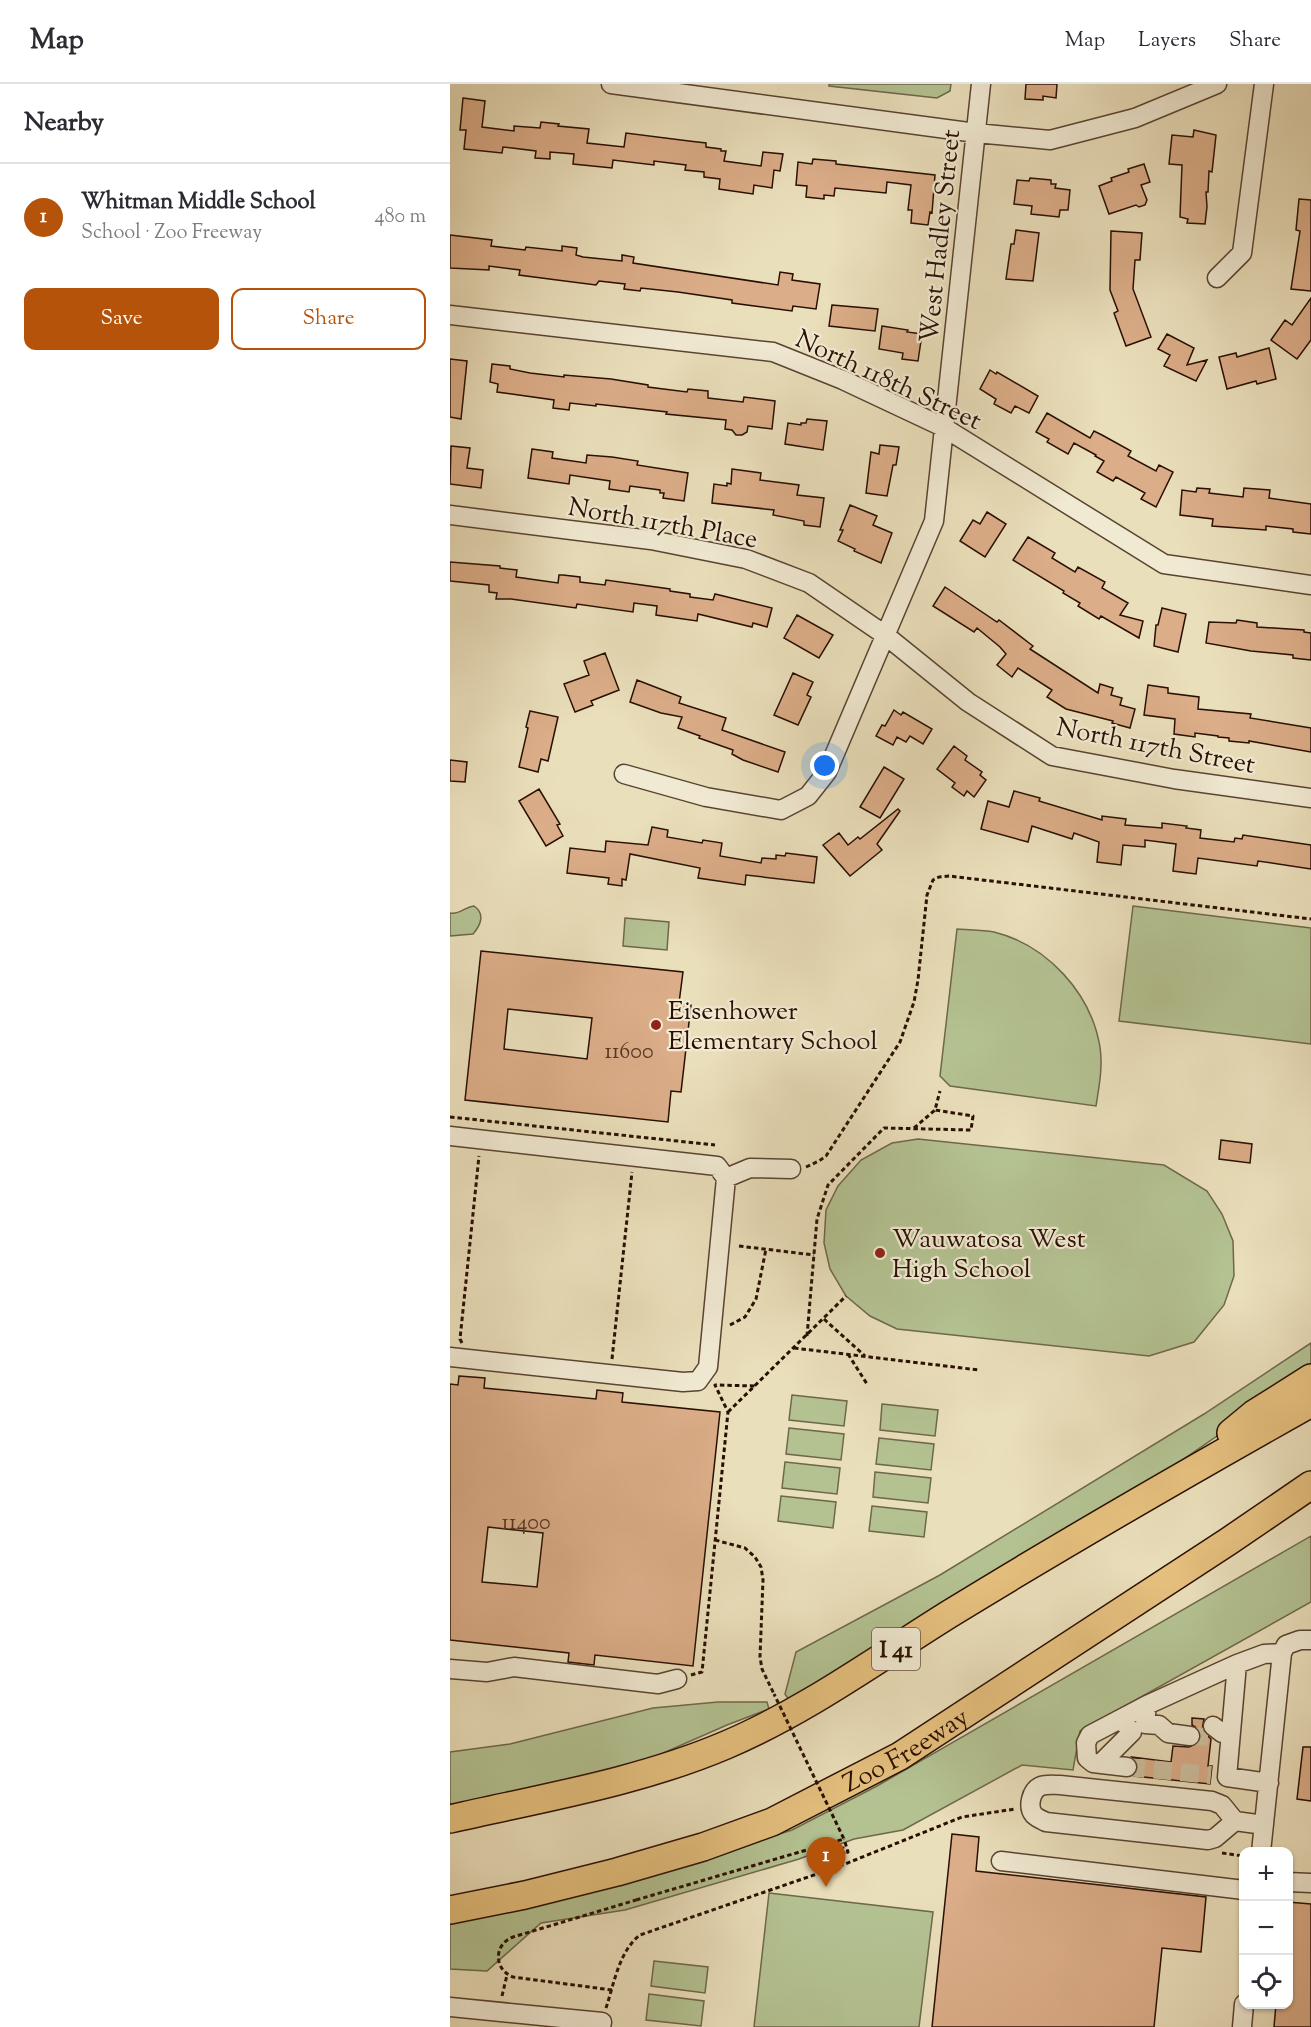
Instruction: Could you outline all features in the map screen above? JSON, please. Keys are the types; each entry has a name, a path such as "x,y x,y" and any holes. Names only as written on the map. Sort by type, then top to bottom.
{"highway":[{"path":"1184,1474 1254,1413 1311,1378"},
{"name":"I 41","path":"450,1819 613,1782 662,1768 724,1746 766,1727 856,1675 950,1614 1184,1474 1311,1403"},
{"name":"Zoo Freeway","path":"450,1910 525,1895 617,1872 703,1847 772,1822 900,1756 1311,1485"},
{"path":"1229,1541 1311,1498"}],"street":[{"name":"West Hadley Street","path":"624,774 706,797 781,810 808,796 827,772 934,521 981,84"},
{"path":"616,85 670,88 976,133 1050,140 1135,118 1217,84"},
{"path":"1217,278 1242,253 1264,84"},
{"name":"North 118th Street","path":"450,315 773,352 843,380 943,428 1164,564 1311,585"},
{"name":"North 117th Place","path":"450,515 651,540 746,559 809,583 885,635"},
{"name":"North 117th Street","path":"885,635 968,702 1052,756 1174,779 1311,798"},
{"path":"450,1136 717,1166 726,1178 708,1368 698,1381 683,1382 450,1357"},
{"path":"726,1178 750,1168 791,1169"},
{"path":"1127,1767 1093,1763 1087,1758 1086,1743 1090,1736 1147,1706 1237,1664 1284,1649 1300,1640 1311,1640"},
{"path":"1261,1847 1284,1649"},
{"path":"1237,1664 1219,1732 1219,1776 1269,1783"},
{"path":"450,1669 487,1672 514,1667 658,1684 677,1679"},
{"path":"1147,1706 1145,1724 1159,1725 1168,1733 1191,1729"},
{"path":"1100,1764 1132,1731 1121,1719"},
{"path":"1235,1821 1215,1838 1208,1839 1046,1822 1034,1815 1031,1807 1033,1793 1037,1788 1060,1785 1212,1801 1222,1805 1235,1821 1264,1825"},
{"path":"1001,1861 1239,1889"},
{"path":"1293,1882 1311,1883"},
{"path":"450,2007 500,2019 602,2024"},
{"path":"1242,2027 1244,2009"}],"path":[{"path":"791,1169 808,1166 826,1156 900,1042 914,1002 927,895 933,880 939,877 949,876 1311,919"},
{"path":"913,1129 935,1110 940,1091"},
{"path":"807,1336 817,1218 828,1185 884,1128 971,1130 974,1116 935,1110"},
{"path":"450,1117 715,1145"},
{"path":"469,1359 460,1339 481,1140"},
{"path":"613,1374 612,1358 634,1156"},
{"path":"739,1246 814,1254"},
{"path":"730,1325 745,1317 756,1299 765,1249"},
{"path":"728,1412 846,1296"},
{"path":"824,1319 865,1356"},
{"path":"794,1348 979,1370"},
{"path":"848,1354 867,1384"},
{"path":"703,1660 728,1412 715,1385 755,1386"},
{"path":"715,1540 745,1548 755,1557 761,1567 763,1580 760,1657 762,1669 844,1839 848,1852 832,1857 830,1852 843,1848 844,1853 836,1855 840,1866"},
{"path":"602,2024 626,1952 632,1941 640,1935 840,1866 962,1817 1031,1807"},
{"path":"612,1990 507,1975 498,1959 498,1952 506,1940 844,1839"},
{"path":"502,1993 507,1975"}],"green space":[{"path":"829,84 951,84 950,91 937,98 829,86"},
{"path":"474,906 481,916 476,931 473,934 450,936 450,913 457,913"},
{"path":"1133,906 1311,928 1311,1044 1119,1021"},
{"path":"625,918 669,922 667,950 623,946"},
{"path":"957,929 994,932 1013,938 1032,948 1064,974 1087,1008 1100,1047 1101,1069 1096,1106 950,1086 940,1076"},
{"path":"918,1139 1164,1165 1207,1191 1222,1214 1233,1241 1234,1276 1224,1305 1194,1342 1149,1356 897,1329 870,1316 846,1296 830,1269 824,1243 826,1210 838,1186 861,1160 892,1143"},
{"path":"1311,1343 1311,1371 1175,1465 792,1704 785,1694 796,1652 940,1575 1204,1414"},
{"path":"792,1395 847,1401 844,1426 789,1420"},
{"path":"882,1404 938,1410 935,1436 880,1430"},
{"path":"789,1428 844,1434 841,1460 786,1454"},
{"path":"879,1438 934,1444 931,1470 876,1464"},
{"path":"785,1462 840,1468 837,1494 782,1488"},
{"path":"875,1472 931,1478 928,1503 873,1497"},
{"path":"781,1496 836,1502 833,1528 778,1521"},
{"path":"872,1506 927,1512 924,1537 869,1531"},
{"path":"1311,1536 1311,1602 1080,1731 1073,1770 1022,1765 903,1830 854,1839 799,1859 625,1910 541,1923 487,1971 450,1969 450,1906 645,1876 792,1830 877,1786"},
{"path":"718,1702 767,1702 769,1709 620,1772 450,1808 450,1752 510,1744 653,1708"},
{"path":"769,1893 933,1912 919,2027 754,2027"},
{"path":"654,1961 708,1967 705,1993 651,1986"},
{"path":"649,1994 704,2001 701,2026 646,2020"}],"building":[{"path":"1026,84 1057,84 1056,98 1043,96 1043,100 1025,99"},
{"path":"463,98 485,101 482,127 514,131 514,126 540,128 541,122 559,124 558,126 589,129 587,143 624,147 626,133 706,143 706,147 726,151 724,161 761,166 763,152 783,154 780,171 774,170 772,188 754,185 753,194 719,189 720,179 704,177 704,172 685,170 686,165 654,161 654,165 613,160 612,168 573,164 574,154 550,152 550,159 535,158 536,151 503,147 502,153 464,149 466,130 460,130"},
{"path":"1194,130 1216,135 1212,172 1209,171 1208,192 1206,192 1205,224 1187,223 1188,219 1180,217 1182,165 1169,164 1172,135 1193,137"},
{"path":"813,159 836,161 836,164 935,175 932,213 930,212 928,225 911,223 912,210 908,210 911,185 887,182 886,193 835,188 834,196 824,195 824,199 806,197 807,186 796,185 798,162 812,164"},
{"path":"1144,164 1150,182 1141,185 1147,200 1145,205 1139,207 1136,205 1109,214 1099,186 1112,181 1111,178 1129,172 1128,169"},
{"path":"1030,178 1051,180 1051,184 1056,184 1055,188 1070,190 1068,210 1060,210 1059,217 1031,214 1032,206 1014,204 1017,180 1029,181"},
{"path":"1299,199 1311,200 1311,291 1291,289 1300,231 1296,230"},
{"path":"1016,230 1039,233 1033,281 1006,279 1011,244 1014,244"},
{"path":"1111,231 1142,233 1140,260 1135,260 1133,289 1151,337 1126,346 1114,313 1118,311 1110,290"},
{"path":"450,235 492,240 491,246 525,250 526,247 562,251 562,246 577,248 576,255 583,257 622,261 622,255 634,257 633,263 778,285 780,272 793,274 792,280 820,284 816,309 793,306 792,311 732,303 732,300 678,292 641,288 640,291 624,289 625,284 599,281 596,285 519,275 520,270 489,266 489,270 450,268"},
{"path":"1311,298 1311,340 1297,359 1271,340 1285,320 1292,325"},
{"path":"832,305 878,309 875,331 829,326"},
{"path":"882,326 922,334 918,361 902,359 903,353 879,349"},
{"path":"1167,334 1194,348 1187,365 1207,360 1196,381 1164,366 1170,355 1158,349"},
{"path":"1269,348 1276,379 1257,384 1256,381 1227,389 1219,357 1236,353 1237,357"},
{"path":"450,359 467,361 461,419 450,417"},
{"path":"492,364 510,366 510,369 530,373 611,379 687,392 688,389 708,391 708,398 743,402 744,397 775,401 772,429 748,426 747,432 736,435 732,430 725,429 726,420 596,404 596,406 570,403 569,410 553,408 554,400 497,392 498,384 490,382"},
{"path":"990,370 1038,396 1029,413 1015,406 1011,413 994,404 996,399 980,389"},
{"path":"1047,413 1090,438 1094,431 1102,435 1131,451 1128,456 1156,471 1159,465 1173,472 1156,507 1141,499 1145,493 1116,477 1113,481 1097,472 1104,461 1096,455 1074,443 1068,454 1047,442 1049,439 1036,432"},
{"path":"807,419 827,421 823,450 785,444 788,423 801,425 801,423 806,423"},
{"path":"880,445 899,447 887,496 866,493 871,452 879,454"},
{"path":"451,446 470,448 467,468 483,470 481,488 450,484"},
{"path":"532,449 553,452 552,458 586,463 587,455 612,457 638,461 637,465 688,473 684,501 663,498 664,493 660,493 660,490 630,486 629,492 609,489 610,481 570,475 569,484 528,478"},
{"path":"732,469 761,473 760,480 799,485 797,495 824,498 820,527 804,525 804,521 773,515 774,510 712,503 714,484 727,486 727,483 731,484"},
{"path":"1197,488 1210,489 1209,493 1243,497 1244,488 1270,490 1269,498 1311,504 1311,534 1266,526 1266,530 1212,526 1213,519 1180,515 1182,490 1196,492"},
{"path":"850,505 877,516 873,525 892,533 881,563 838,541"},
{"path":"987,512 1006,524 985,557 960,541 973,520 980,524"},
{"path":"1028,537 1055,553 1052,558 1075,572 1078,567 1105,582 1102,588 1128,603 1120,615 1143,621 1139,638 1101,616 1099,619 1078,606 1080,603 1063,593 1064,591 1013,560"},
{"path":"450,562 500,566 500,568 517,570 516,577 558,583 559,575 563,575 580,577 580,582 605,585 606,580 670,589 670,591 690,594 690,597 713,600 715,594 772,608 767,627 753,623 752,627 698,614 697,621 656,615 657,606 634,603 633,612 577,604 576,608 496,599 497,593 489,592 489,585 450,581"},
{"path":"945,587 997,622 999,620 1033,646 1030,649 1098,693 1100,684 1113,688 1111,695 1122,698 1120,705 1135,709 1130,728 1112,723 1113,721 1066,709 1047,697 1052,690 1018,668 1012,677 997,665 1006,654 1000,647 977,628 974,632 933,606"},
{"path":"1162,608 1186,614 1178,652 1154,646 1156,625 1158,625"},
{"path":"797,615 833,635 819,658 784,638"},
{"path":"1237,620 1257,623 1257,627 1304,630 1304,632 1311,633 1311,660 1293,658 1293,655 1206,643 1209,622 1236,623"},
{"path":"605,653 619,690 591,701 593,705 575,712 564,684 589,675 584,661"},
{"path":"793,673 813,682 807,695 811,697 798,725 774,715"},
{"path":"637,680 681,697 679,703 726,718 722,730 785,752 778,772 743,760 732,754 733,750 678,728 682,717 661,713 630,702"},
{"path":"1148,685 1168,688 1168,693 1199,697 1198,709 1251,714 1250,718 1311,728 1311,752 1249,741 1249,743 1229,741 1229,738 1218,736 1195,733 1195,737 1174,734 1175,719 1144,715"},
{"path":"894,710 901,715 903,712 932,729 923,744 910,736 906,742 897,737 893,745 876,736"},
{"path":"530,711 558,717 548,761 541,759 538,772 519,767"},
{"path":"954,746 967,756 965,760 982,772 980,775 986,780 974,797 967,791 964,796 952,787 955,783 937,769"},
{"path":"450,760 467,762 465,782 450,781"},
{"path":"884,767 904,779 880,818 860,807"},
{"path":"539,789 560,824 557,825 563,836 546,846 519,801"},
{"path":"1014,791 1102,820 1102,816 1126,819 1125,825 1162,828 1162,823 1201,830 1200,838 1234,842 1235,838 1242,839 1243,835 1311,845 1311,869 1258,861 1257,866 1198,858 1196,874 1173,871 1176,844 1145,840 1145,847 1123,845 1121,865 1097,862 1099,842 1074,833 1072,839 1032,826 1028,842 981,829 988,801 1009,807"},
{"path":"898,809 900,811 877,844 882,850 850,876 823,845 839,833 848,845 858,837 860,839"},
{"path":"652,827 668,830 667,837 702,843 703,840 722,843 720,856 761,863 762,858 776,859 776,855 785,856 786,853 817,857 814,883 746,875 745,885 698,878 700,868 630,854 626,880 622,879 622,886 608,884 609,878 567,873 570,848 605,852 606,841 648,845"},
{"path":"481,951 683,972 679,1003 691,1005 681,1092 671,1091 668,1122 465,1100","holes":["508,1009 592,1018 587,1059 504,1049"]},
{"path":"1221,1140 1252,1144 1250,1163 1219,1159"},
{"path":"459,1376 485,1378 484,1388 596,1399 597,1390 623,1393 622,1402 720,1412 693,1666 595,1655 594,1665 568,1662 569,1653 450,1640 450,1384 458,1385","holes":["488,1527 543,1533 537,1587 482,1582"]},
{"path":"1192,1718 1204,1719 1202,1730 1211,1739 1208,1766 1212,1766 1210,1784 1134,1776 1138,1768 1137,1762 1132,1757 1171,1762 1173,1746 1189,1747 1198,1743 1201,1732 1192,1725"},
{"path":"1303,1747 1311,1747 1311,1801 1297,1799"},
{"path":"952,1834 979,1837 976,1871 1206,1897 1201,1952 1162,1948 1154,2027 932,2027"},
{"path":"1293,1902 1311,1904 1311,2027 1274,2027 1276,2009 1293,2009"}],"tunnel":[{"path":"1190,1736 1212,1737"},
{"path":"1127,1767 1211,1775"}],"place":[{"name":"Eisenhower Elementary School","path":"656,1025"},
{"name":"Wauwatosa West High School","path":"880,1253"},
{"name":"Whitman Middle School","path":"826,1887"}]}
